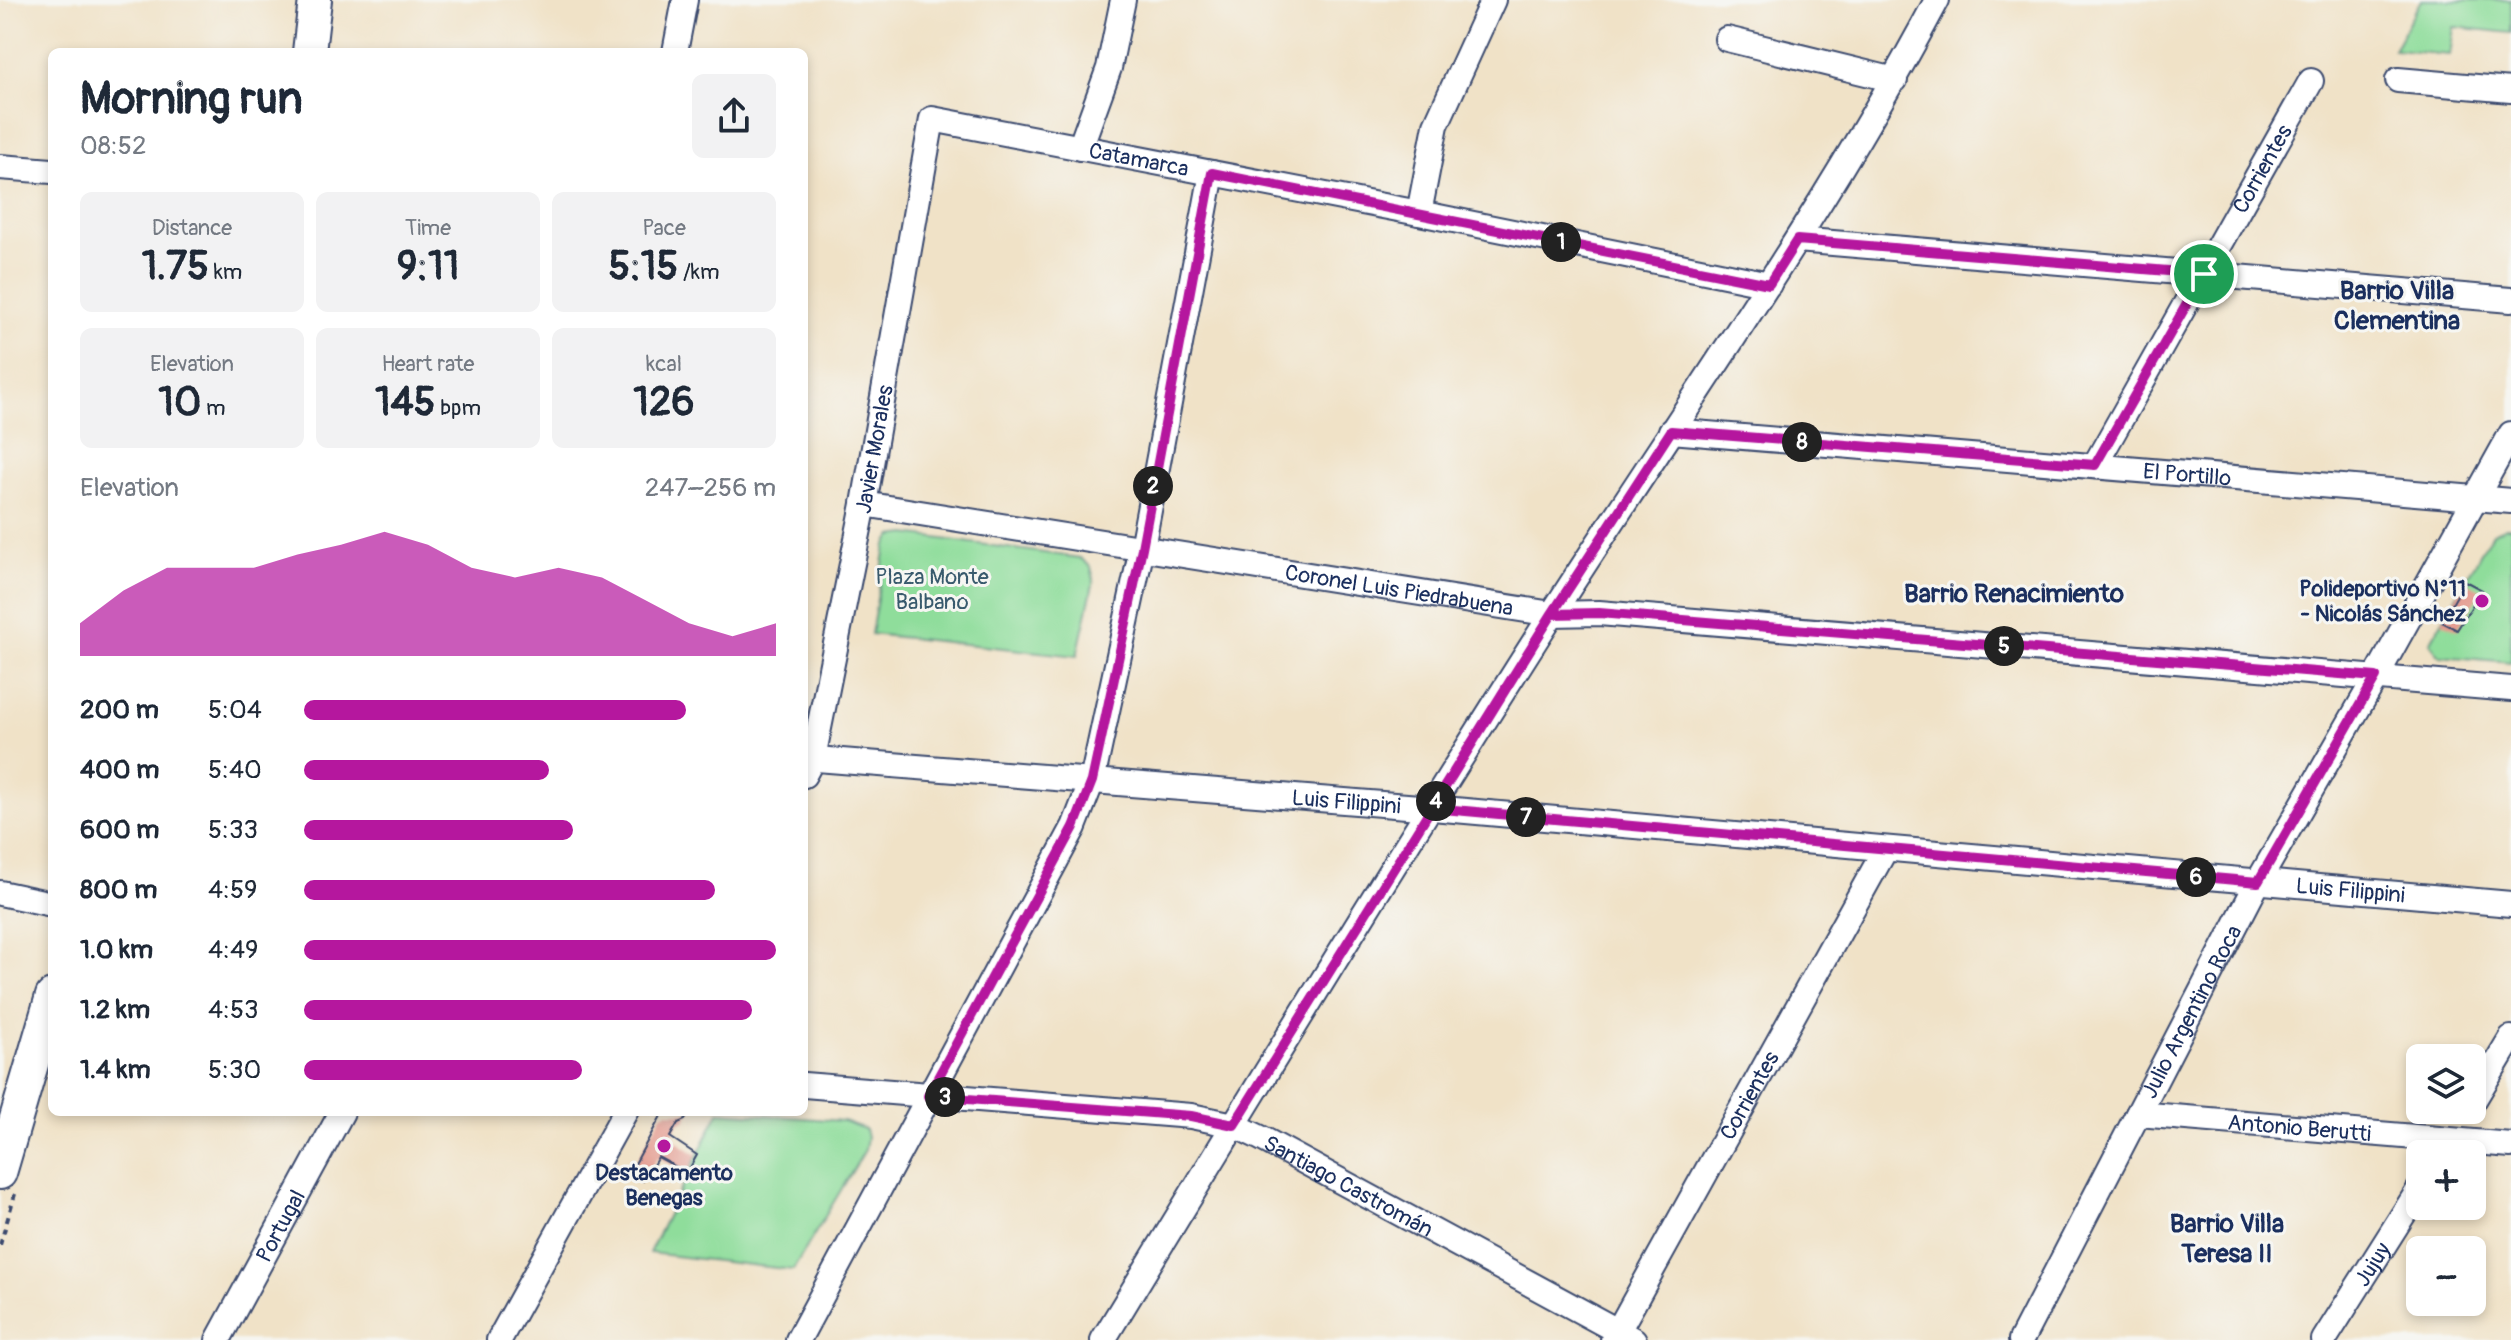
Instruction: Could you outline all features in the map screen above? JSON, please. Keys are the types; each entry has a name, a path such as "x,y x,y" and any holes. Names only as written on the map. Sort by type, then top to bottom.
{"main road":[{"path":"309,48 315,0"},
{"path":"0,1173 47,1028"}],"street":[{"path":"676,48 685,0"},
{"path":"1080,148 1109,68 1123,0"},
{"path":"1419,213 1436,125 1493,0"},
{"path":"1103,1340 1552,614 1797,240 1895,80 1937,0"},
{"path":"1727,39 1895,80"},
{"path":"2398,80 2511,90"},
{"name":"Corrientes","path":"2095,465 2311,81"},
{"name":"Catamarca","path":"932,119 1769,284"},
{"name":"Javier Morales","path":"808,759 864,504 932,119"},
{"path":"0,167 48,171"},
{"path":"798,1340 1074,827 1092,781 1142,548 1212,173"},
{"path":"1797,240 2511,300"},
{"name":"El Portillo","path":"1671,431 2511,501"},
{"name":"Julio Argentino Roca","path":"2021,1340 2258,882 2511,434"},
{"name":"Coronel Luis Piedrabuena","path":"864,504 1552,614 1599,613 2511,689"},
{"name":"Luis Filippini","path":"808,764 1092,781 1432,808 2511,904"},
{"name":"Corrientes","path":"1621,1337 1885,850"},
{"path":"0,893 48,903"},
{"path":"2486,1080 2511,1038"},
{"name":"Santiago Castromán","path":"808,1085 1191,1116 1234,1125 1621,1337"},
{"name":"Antonio Berutti","path":"2138,1114 2406,1143"},
{"name":"Portugal","path":"218,1340 340,1116"},
{"path":"499,1340 623,1116"},
{"name":"Antonio Berutti","path":"2486,1146 2511,1145"},
{"name":"Jujuy","path":"2324,1340 2406,1210"}],"green space":[{"path":"2421,0 2511,0 2511,33 2454,27 2450,55 2394,50"},
{"name":"Polideportivo N°11 - Nicolás Sánchez","path":"2511,527 2511,662 2440,656 2430,643 2492,533"},
{"name":"Plaza Monte Balbano","path":"907,534 1080,558 1091,567 1094,580 1077,656 871,634 886,546 892,536"},
{"path":"717,1116 843,1121 865,1129 865,1150 793,1270 649,1253"}],"building":[{"path":"2465,581 2482,590 2457,630 2442,622"},
{"name":"Destacamento Benegas","path":"661,1116 688,1116 678,1123 670,1137 697,1155 687,1173 658,1157 643,1181 630,1173"}],"place":[{"name":"Polideportivo N°11 - Nicolás Sánchez","path":"2482,601"},
{"name":"Destacamento Benegas","path":"664,1146"}],"district":[{"name":"Barrio Villa Clementina","path":"2397,305"},
{"name":"Barrio Renacimiento","path":"2014,593"},
{"name":"Barrio Villa Teresa II","path":"2227,1238"}],"route":[{"path":"2204,274 1797,240 1769,284 1212,173 1142,548 1092,781 1074,827 928,1096 1191,1116 1234,1125 1552,614 1599,613 2376,677 2258,882 1432,808 1552,614 1671,431 2095,465 2204,274"}]}
